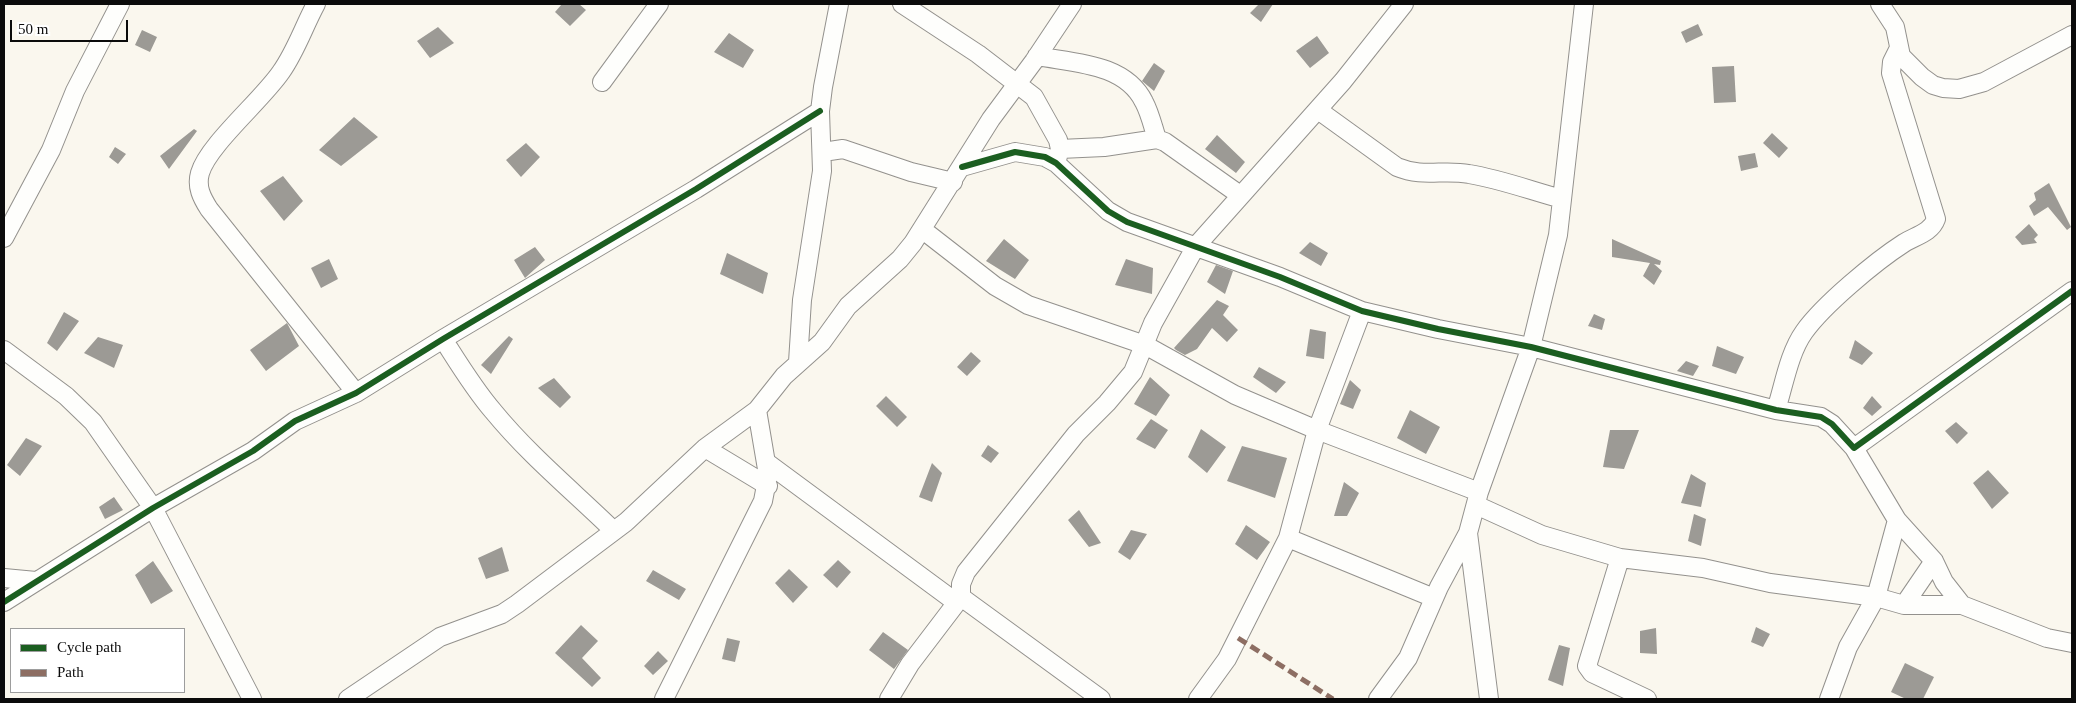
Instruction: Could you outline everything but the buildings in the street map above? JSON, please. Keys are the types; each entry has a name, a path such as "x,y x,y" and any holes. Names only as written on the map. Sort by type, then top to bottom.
{"street":[{"path":"4,238 51,150 75,91 120,4"},
{"path":"316,4 282,71 263,97 219,142 203,166 198,181 200,194 209,209 356,393"},
{"path":"602,82 658,4"},
{"path":"798,362 802,300 822,171 823,152 820,111 839,4"},
{"path":"902,4 978,54 1017,83 1038,102 1058,156 1108,211 1146,230 1196,246 1362,311 1438,329 1531,347 1776,410 1820,416 1832,424 1854,448 1897,520 1934,561 1944,582 1962,605"},
{"path":"348,699 440,637 502,614 614,530 705,448 757,410 798,362 822,342 848,306 900,259 923,230 991,119 1072,4"},
{"path":"889,699 910,664 959,600 966,572 974,560 1076,434 1117,392 1132,372 1153,323 1196,246 1343,81 1404,4"},
{"path":"1378,699 1408,658 1434,598 1468,533 1478,498 1531,347 1558,235 1584,4"},
{"path":"1880,4 1895,27 1898,50 1904,61 1933,85 1959,89 1984,82 2072,35"},
{"path":"1776,410 1797,346 1810,325 1850,285 1904,243 1926,232 1935,223 1936,214 1891,73 1892,62 1898,50"},
{"path":"1037,56 1100,68 1125,80 1144,101 1157,139"},
{"path":"1318,110 1397,167 1407,171 1418,174 1470,174 1562,200"},
{"path":"4,602 153,508 253,451 295,421 356,393 442,339 696,189 820,111"},
{"path":"823,152 843,149 911,172 957,174 1016,152 1045,157 1058,156 1157,139 1165,142 1240,195"},
{"path":"923,230 1008,295 1028,305 1145,345 1235,395 1478,498 1542,535 1620,558 1703,568 1770,583 1876,597 1904,605 1962,605 2047,638 2072,643"},
{"path":"1854,448 2072,291"},
{"path":"1198,699 1227,660 1288,538 1317,430 1362,311"},
{"path":"442,339 476,389 520,441 614,530"},
{"path":"4,350 66,396 93,422 153,508 252,699"},
{"path":"664,699 763,501 768,486 757,410"},
{"path":"705,448 768,486"},
{"path":"766,462 1101,699"},
{"path":"1829,699 1848,647 1876,597 1897,520"},
{"path":"1468,533 1489,699"},
{"path":"1288,538 1434,598"},
{"path":"1620,558 1587,666 1592,673 1647,699"},
{"path":"1904,605 1934,561"},
{"path":"4,578 36,581"}],"marked path":[{"path":"1238,638 1333,699"}],"cycle path":[{"path":"4,602 153,508 253,451 295,421 356,393 443,339 696,189 820,111"},
{"path":"962,167 1015,152 1045,157 1056,163 1108,211 1127,222 1280,277 1362,311 1438,329 1531,347 1776,410 1821,417 1832,424 1854,448 2072,291"}]}
